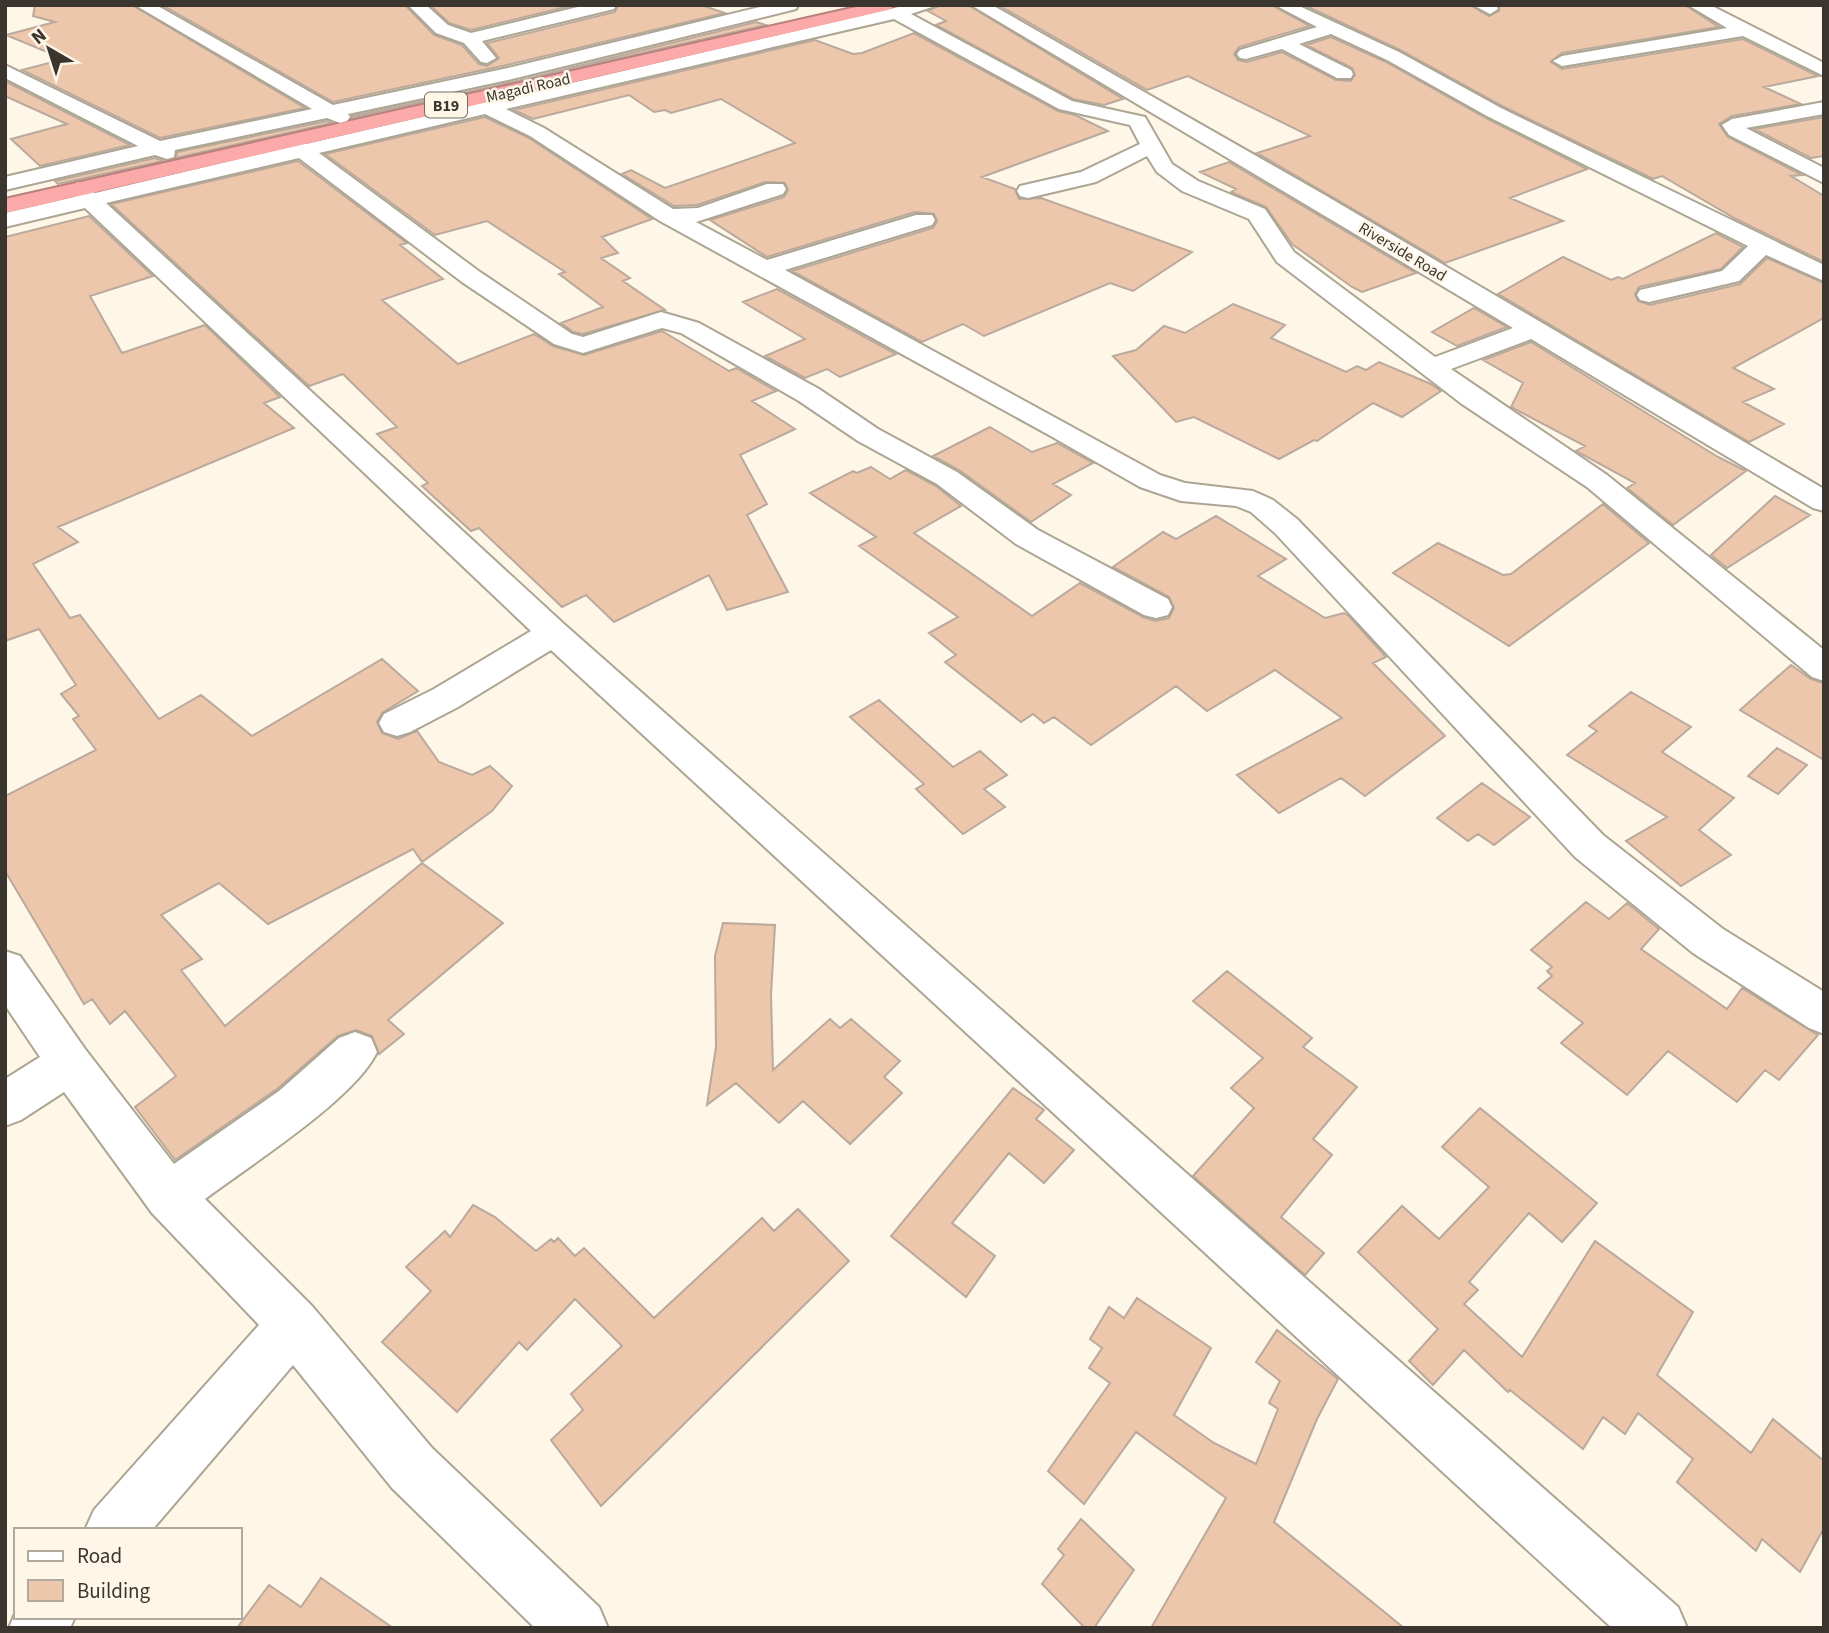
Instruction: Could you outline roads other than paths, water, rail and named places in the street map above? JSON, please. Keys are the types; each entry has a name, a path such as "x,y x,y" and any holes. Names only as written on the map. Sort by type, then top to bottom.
{"highway":[{"name":"Magadi Road","path":"5,206 83,195 190,165 297,147 357,126 481,105 529,87 810,23 892,9"}],"street":[{"path":"143,5 357,126"},
{"path":"416,5 442,29 470,39 508,74 529,87"},
{"path":"470,39 608,5"},
{"path":"5,220 83,195 892,9 930,5"},
{"name":"Riverside Road","path":"979,5 1338,213 1824,502"},
{"path":"1283,5 1393,56 1494,112 1824,274"},
{"path":"1696,5 1824,70"},
{"path":"5,184 157,148 508,74 784,6 810,23"},
{"path":"892,9 1066,105 1138,121 1164,168 1190,186 1257,214 1284,257 1472,398 1597,481 1824,669"},
{"path":"1246,54 1332,28"},
{"path":"1562,61 1745,30"},
{"path":"1283,43 1344,74"},
{"path":"610,48 631,64"},
{"path":"5,71 190,165"},
{"path":"481,105 537,132 668,216 1059,429 1119,466 1181,492 1242,497 1262,506 1286,526 1589,846 1708,941 1824,1015"},
{"path":"1824,108 1732,125 1736,131 1824,177"},
{"path":"1028,191 1088,177 1152,146"},
{"path":"297,147 471,277 563,339 583,345 662,320 690,328 809,395 868,435 947,478 1027,537 1156,607"},
{"path":"668,216 700,215 775,189"},
{"path":"83,195 553,633 1657,1628"},
{"path":"767,268 923,220"},
{"path":"1649,295 1730,276 1763,244"},
{"path":"1432,367 1531,330"},
{"path":"397,723 446,698 553,633"},
{"path":"5,970 69,1063 169,1196 294,1324 412,1468 578,1628"},
{"path":"169,1196 295,1106 355,1052"},
{"path":"5,1105 69,1063"},
{"path":"116,1528 294,1324"}]}
